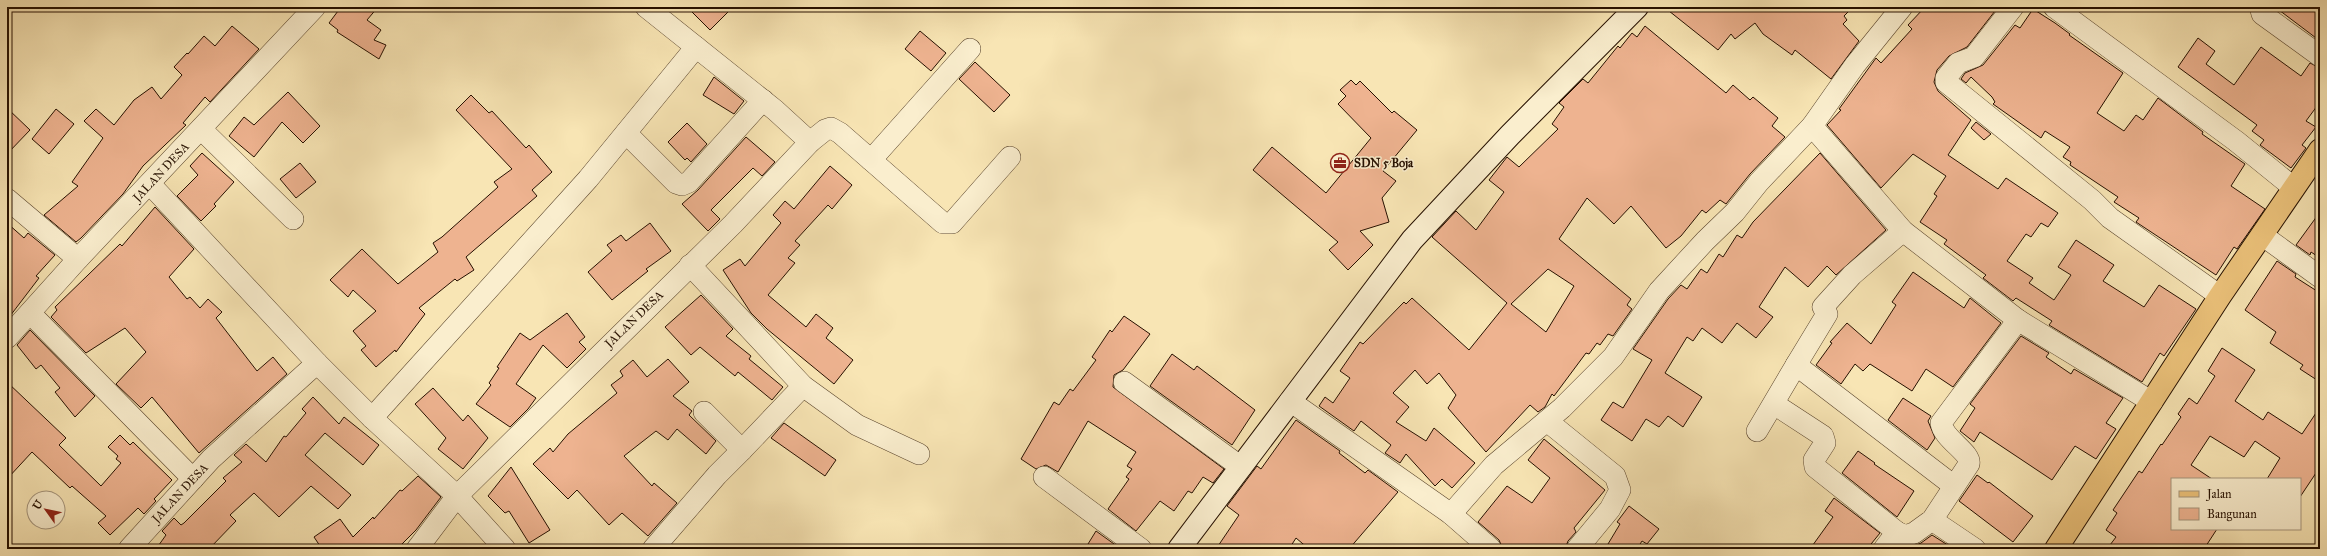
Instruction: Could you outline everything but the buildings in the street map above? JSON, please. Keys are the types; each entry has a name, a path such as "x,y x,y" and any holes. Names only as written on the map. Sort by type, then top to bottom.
{"main road":[{"path":"2056,549 2220,296 2320,150"}],"street":[{"name":"JALAN DESA","path":"7,338 78,259 316,7"},
{"path":"646,7 763,100 810,142"},
{"path":"1179,549 1412,240 1510,135 1637,7"},
{"path":"1451,514 1494,464 1547,421 1613,357 1659,291 1705,241 1735,212 1759,182 1812,126 1855,65 1902,7"},
{"path":"2013,7 1974,56 1957,64 1946,78 1946,82 2092,200 2110,218 2220,296"},
{"path":"2054,7 2236,141 2294,188"},
{"path":"2263,7 2261,12 2262,14 2320,56"},
{"path":"372,418 588,179 696,47"},
{"path":"970,49 870,160 943,223 948,225 952,223 1010,157"},
{"path":"626,133 676,183 682,185 689,182 763,100"},
{"path":"1812,126 1902,231 2018,320 2152,402"},
{"name":"JALAN DESA","path":"417,549 457,496 733,224 810,142 824,130 831,128 870,160"},
{"path":"201,129 293,219"},
{"path":"150,184 317,363 372,418 457,496 505,549"},
{"path":"7,198 78,259"},
{"path":"1757,431 1827,314 1823,307 1852,275 1902,231"},
{"path":"2262,235 2320,277"},
{"path":"690,265 803,386 857,425 920,454"},
{"path":"30,313 193,479"},
{"path":"1774,404 1823,436 1825,443 1814,460 1815,467 1896,532 1905,536 1914,533 1932,520 1970,461 1943,432 1941,423 2018,320"},
{"name":"JALAN DESA","path":"129,549 211,459 317,363"},
{"path":"1796,365 1954,486"},
{"path":"1124,382 1241,467"},
{"path":"653,549 718,475 803,386"},
{"path":"1290,401 1451,514 1491,549"},
{"path":"704,412 742,450"},
{"path":"1547,421 1615,476 1620,490 1610,510 1577,549"},
{"path":"1044,477 1141,549"},
{"path":"1932,520 1976,549"},
{"path":"1884,549 1896,532"}],"place":[{"name":"SDN 5 Boja","path":"1340,163"}]}
